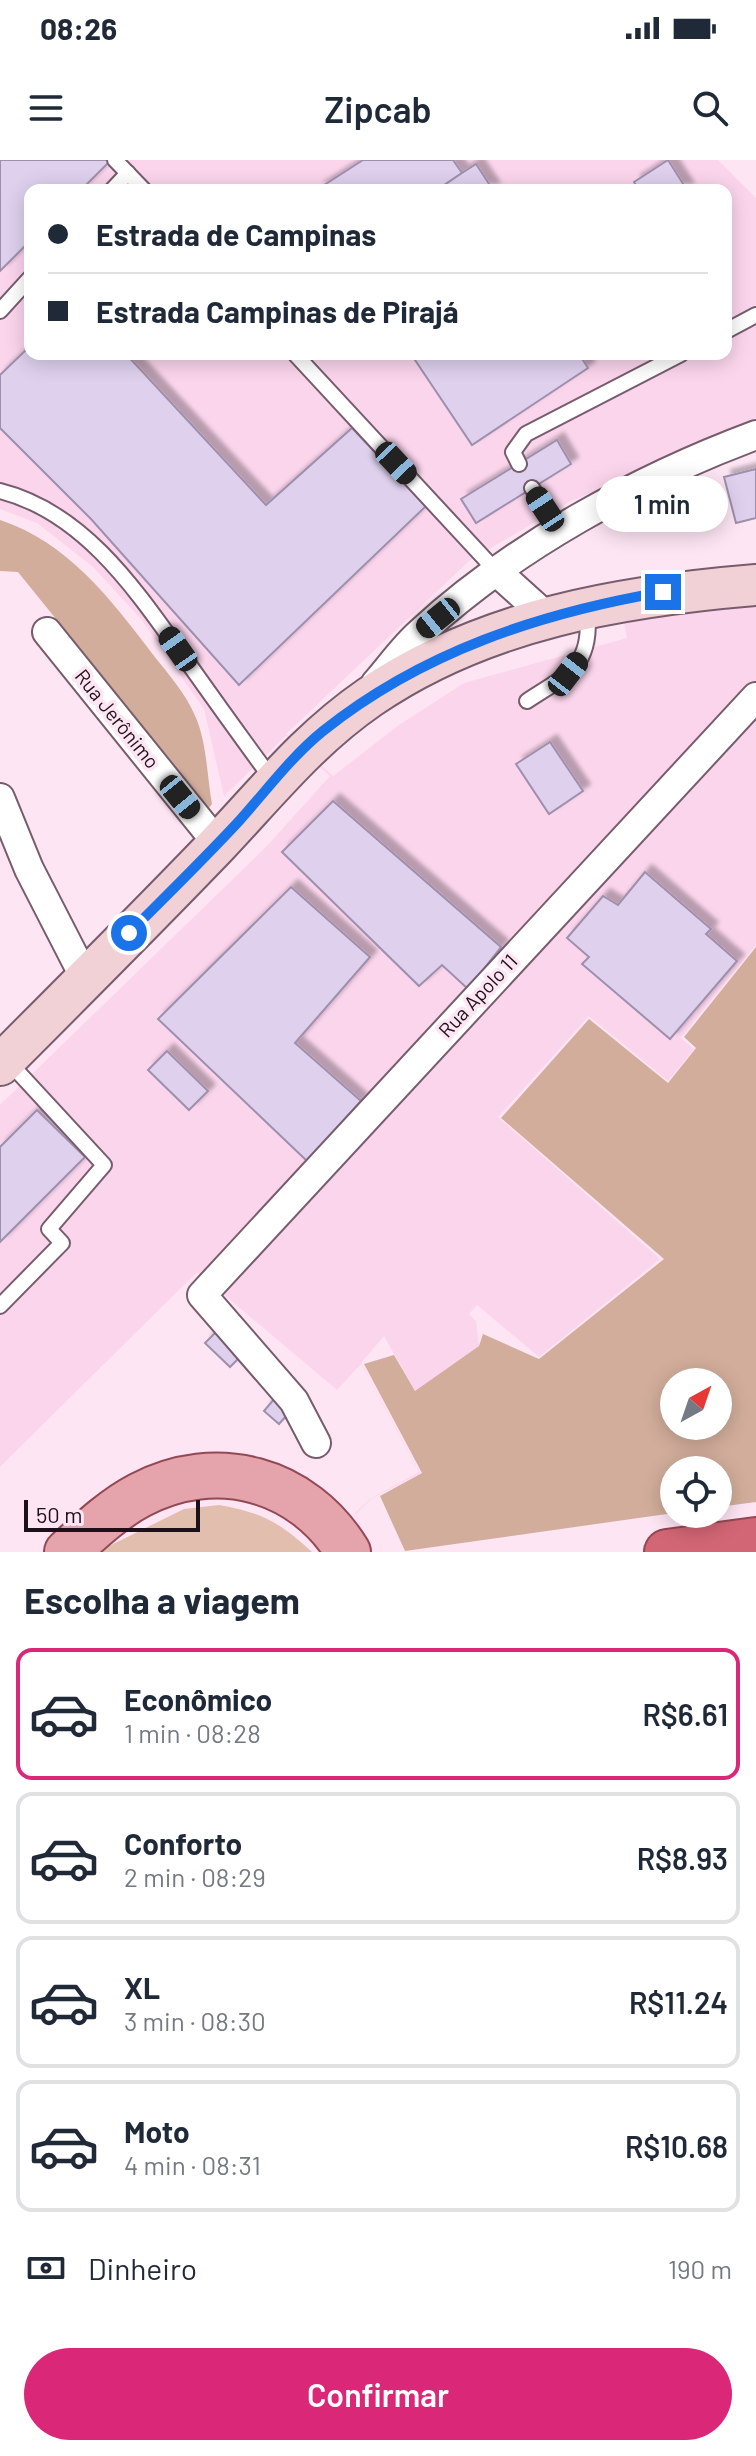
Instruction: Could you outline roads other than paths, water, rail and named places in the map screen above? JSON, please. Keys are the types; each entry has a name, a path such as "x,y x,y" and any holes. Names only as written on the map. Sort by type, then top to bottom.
{"highway":[{"path":"667,1552 756,1540"}],"main road":[{"path":"3,1062 218,844 320,733 353,709 420,668 458,650 547,617 663,592 756,585"},
{"path":"67,1552 137,1496 163,1484 210,1474 253,1479 291,1493 328,1524 348,1552"}],"street":[{"path":"353,709 419,634 496,571 559,529 715,450 756,435"},
{"path":"496,571 547,617"},
{"name":"Rua Jerônimo","path":"47,632 218,844"},
{"name":"Rua Apolo 11","path":"316,1443 294,1401 202,1295 756,697"},
{"path":"0,798 29,869 85,978"}],"lane":[{"path":"115,160 138,184"},
{"path":"118,184 128,173"},
{"path":"0,311 24,285"},
{"path":"732,328 756,315"},
{"path":"301,360 496,571"},
{"path":"519,464 513,452 526,434 669,360"},
{"path":"532,488 559,529"},
{"path":"0,491 54,514 85,537 117,569 274,782"},
{"path":"527,701 568,674 586,651 587,607"},
{"path":"0,1306 62,1243 49,1229 104,1165 3,1062"}]}
